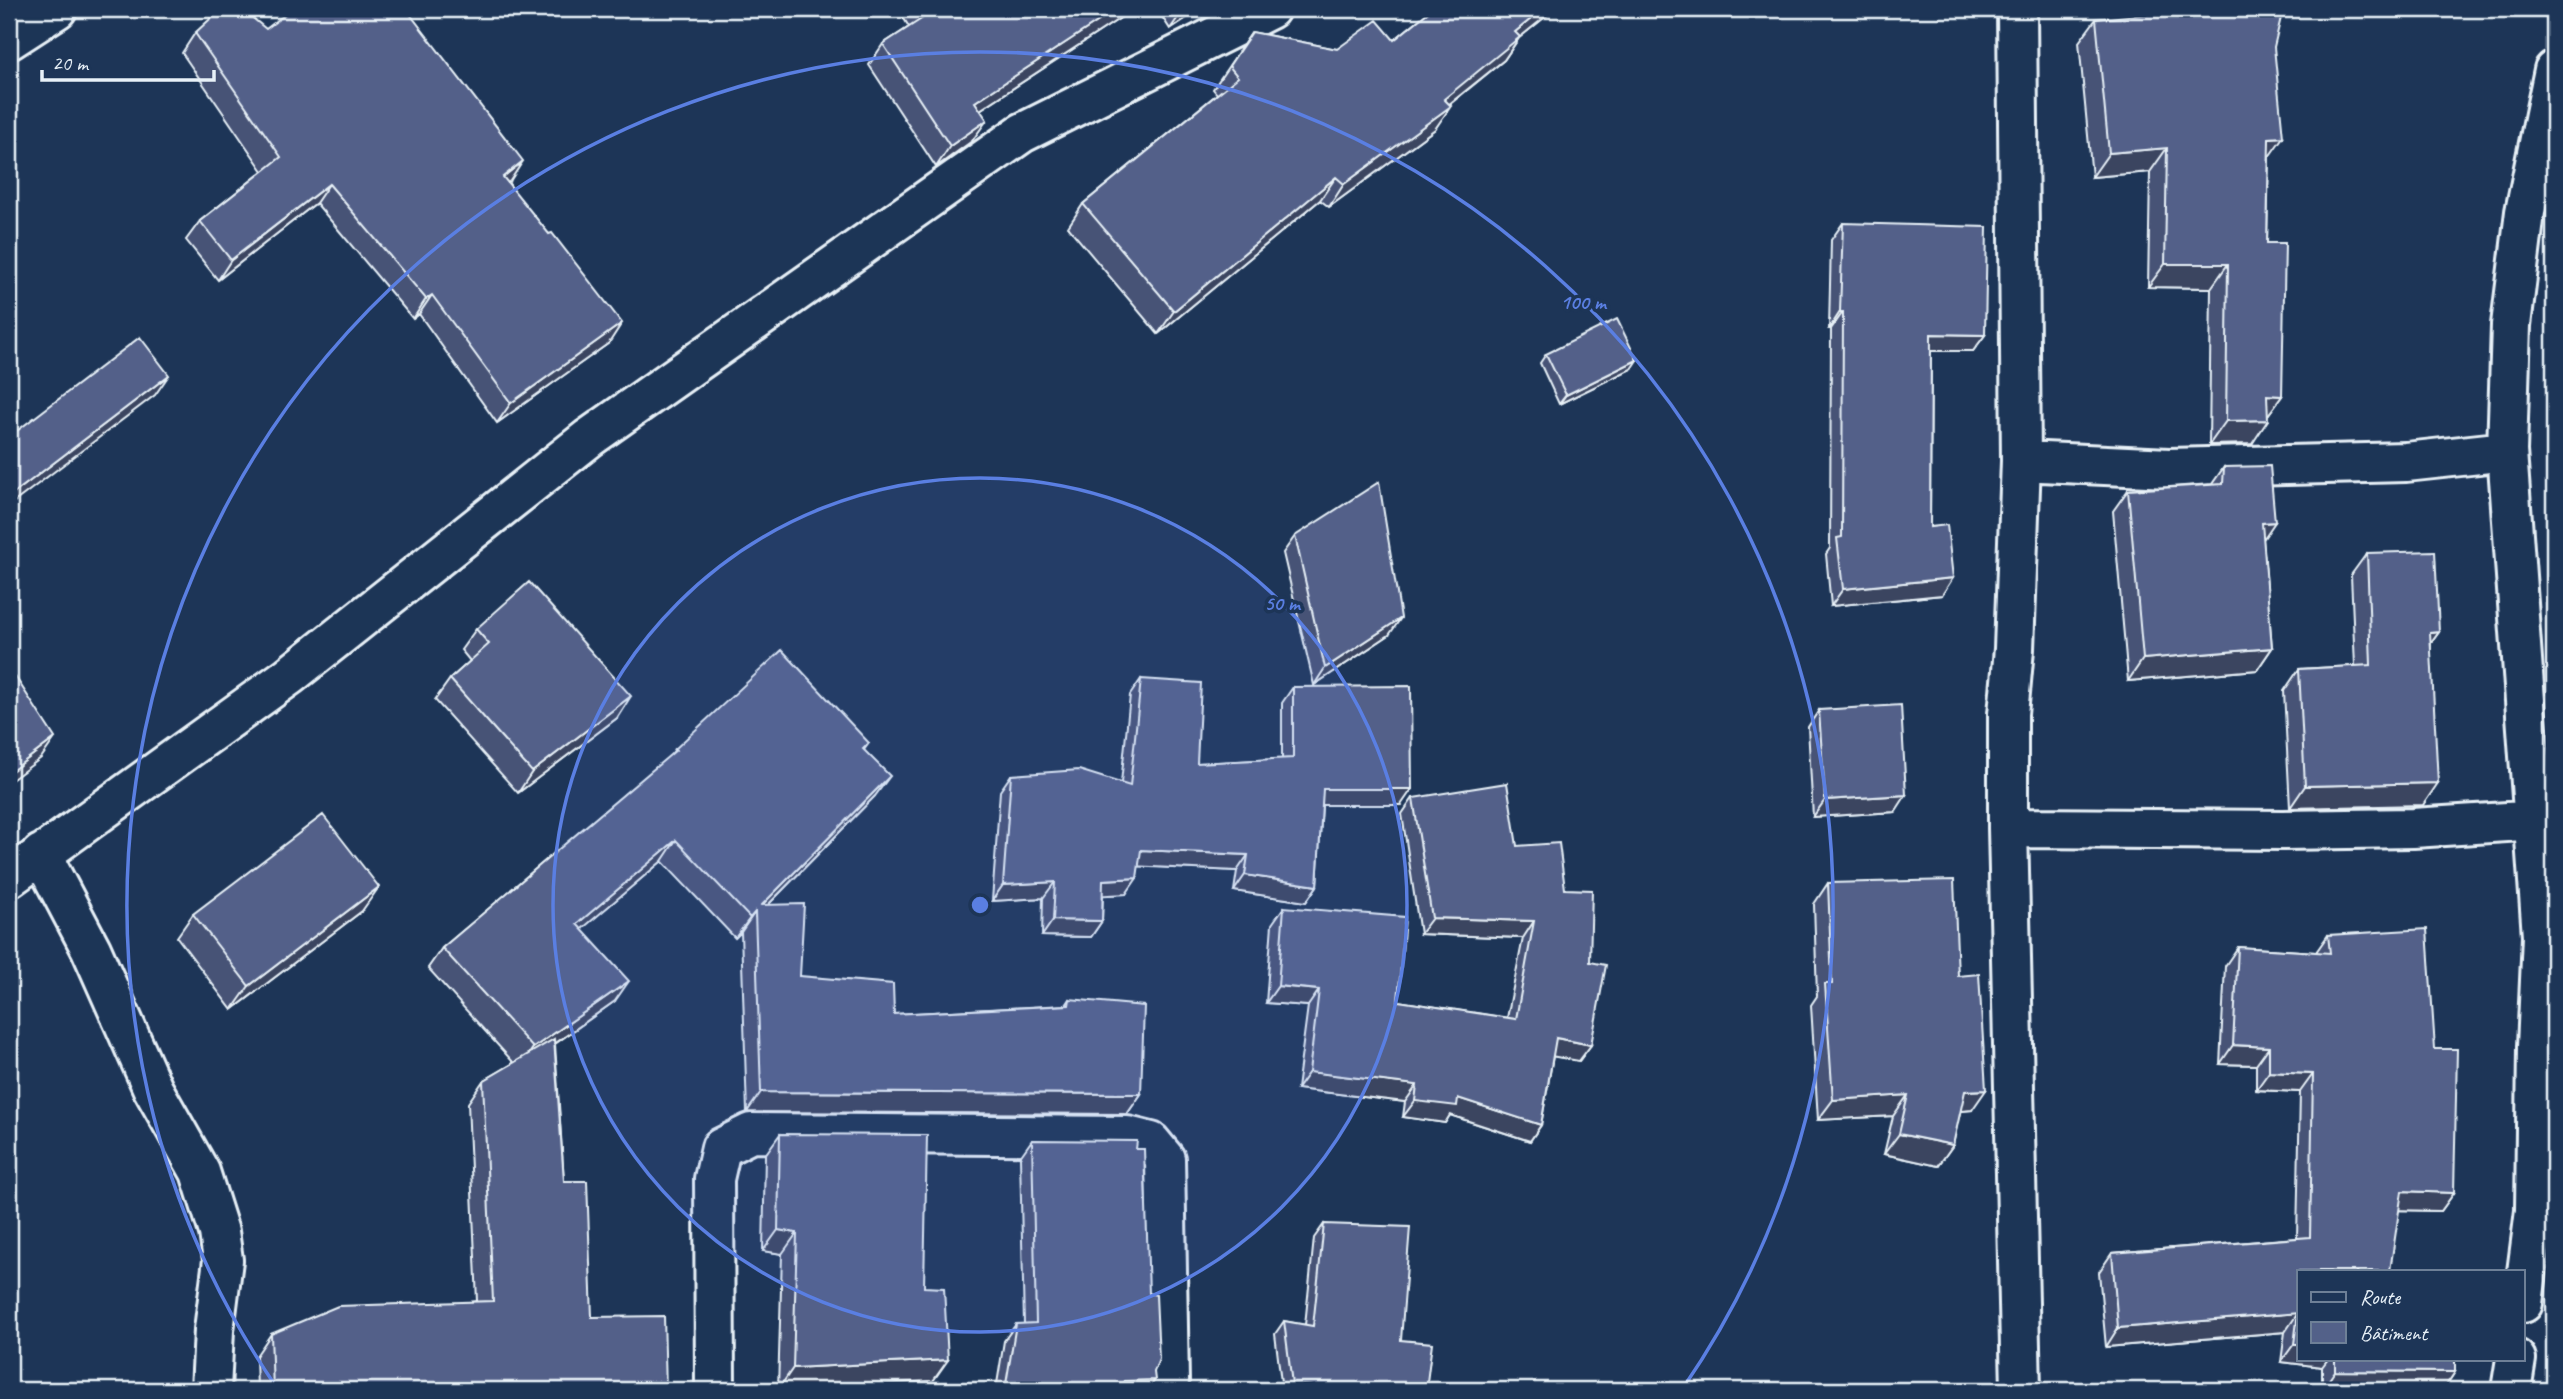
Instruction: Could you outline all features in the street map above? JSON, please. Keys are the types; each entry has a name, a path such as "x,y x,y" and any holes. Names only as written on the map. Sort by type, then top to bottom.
{"street":[{"path":"9,40 57,9"},
{"path":"9,878 289,676 589,438 1022,133 1270,9"},
{"path":"2017,9 2021,461 2014,649 2008,714 2008,828 2021,1390"},
{"path":"2524,1299 2544,1213 2537,1047 2543,820 2507,451 2511,325 2525,212 2554,70"},
{"path":"2021,461 2169,468 2406,462 2507,451"},
{"path":"2008,828 2283,830 2413,828 2543,820"},
{"path":"41,854 91,949 153,1089 200,1171 219,1232 223,1260 214,1330 211,1390"},
{"path":"715,1390 713,1179 721,1148 751,1133 1127,1136 1151,1142 1165,1159 1169,1382 1164,1390"},
{"path":"2511,1390 2516,1360"}],"building":[{"path":"221,9 242,9 266,29 292,9 406,9 523,161 503,177 549,234 552,233 622,323 511,403 432,295 426,299 329,184 231,260 200,221 281,157 195,33"},
{"path":"925,9 1117,9 975,102 987,120 950,146 883,44 929,14"},
{"path":"1432,9 1543,9 1515,32 1520,37 1444,99 1451,106 1344,184 1336,177 1174,311 1083,204 1238,77 1229,66 1252,32 1337,49 1377,20 1394,40"},
{"path":"2209,9 2283,9 2274,47 2283,137 2269,138 2267,243 2285,243 2282,396 2267,395 2268,420 2226,421 2228,264 2165,264 2167,148 2109,153 2096,19"},
{"path":"1843,223 1987,227 1985,335 1931,334 1930,527 1947,525 1953,578 1843,589 1837,538 1842,537 1843,312 1840,312"},
{"path":"1617,319 1637,360 1566,395 1546,354"},
{"path":"140,337 169,375 9,497 9,437"},
{"path":"2270,466 2275,522 2262,523 2272,648 2143,659 2128,490 2223,484 2224,467"},
{"path":"1379,482 1401,618 1325,668 1295,536"},
{"path":"2435,551 2439,631 2430,632 2438,783 2305,786 2299,669 2371,665 2367,553"},
{"path":"529,582 631,696 532,772 450,679 489,644 476,629"},
{"path":"782,650 869,743 863,749 890,776 762,905 804,904 800,976 893,984 894,1014 1069,1005 1070,999 1144,1006 1141,1094 761,1092 755,912 750,918 676,840 577,924 629,981 533,1048 442,948 676,750"},
{"path":"9,667 55,738 9,773"},
{"path":"1141,679 1201,683 1197,763 1293,758 1293,687 1411,686 1412,789 1323,789 1317,886 1245,875 1248,855 1141,850 1137,878 1103,880 1102,921 1053,920 1055,882 1003,885 1011,775 1079,770 1130,786"},
{"path":"1901,705 1906,795 1825,800 1819,710"},
{"path":"1507,783 1517,846 1559,843 1565,889 1592,890 1590,962 1606,965 1591,1045 1556,1038 1541,1125 1458,1098 1457,1106 1415,1101 1417,1085 1309,1072 1319,990 1278,986 1284,907 1405,917 1398,1001 1516,1019 1534,921 1432,918 1413,798"},
{"path":"323,815 379,887 249,986 193,914"},
{"path":"1954,880 1958,976 1979,974 1986,1090 1965,1091 1953,1145 1899,1134 1908,1095 1833,1100 1825,984 1832,984 1828,883"},
{"path":"2427,929 2435,1049 2457,1049 2454,1193 2402,1191 2390,1270 2297,1270 2297,1313 2118,1328 2112,1253 2310,1237 2313,1074 2269,1072 2269,1047 2233,1045 2238,947 2330,953 2328,935"},
{"path":"554,1039 564,1181 587,1181 592,1317 664,1316 666,1390 563,1390 563,1386 507,1390 273,1390 271,1334 338,1306 493,1301 483,1081"},
{"path":"780,1134 927,1135 924,1287 944,1288 948,1360 793,1368 797,1233 778,1230"},
{"path":"1032,1140 1137,1141 1136,1149 1144,1149 1149,1293 1156,1295 1159,1359 1154,1372 1155,1380 1124,1381 1124,1390 1005,1390 1016,1324 1036,1323"},
{"path":"1324,1224 1410,1227 1401,1340 1432,1343 1426,1390 1359,1390 1292,1384 1284,1321 1313,1326"},
{"path":"2297,1321 2297,1344 2294,1344"},
{"path":"2335,1360 2455,1360 2455,1372 2335,1371"}]}
